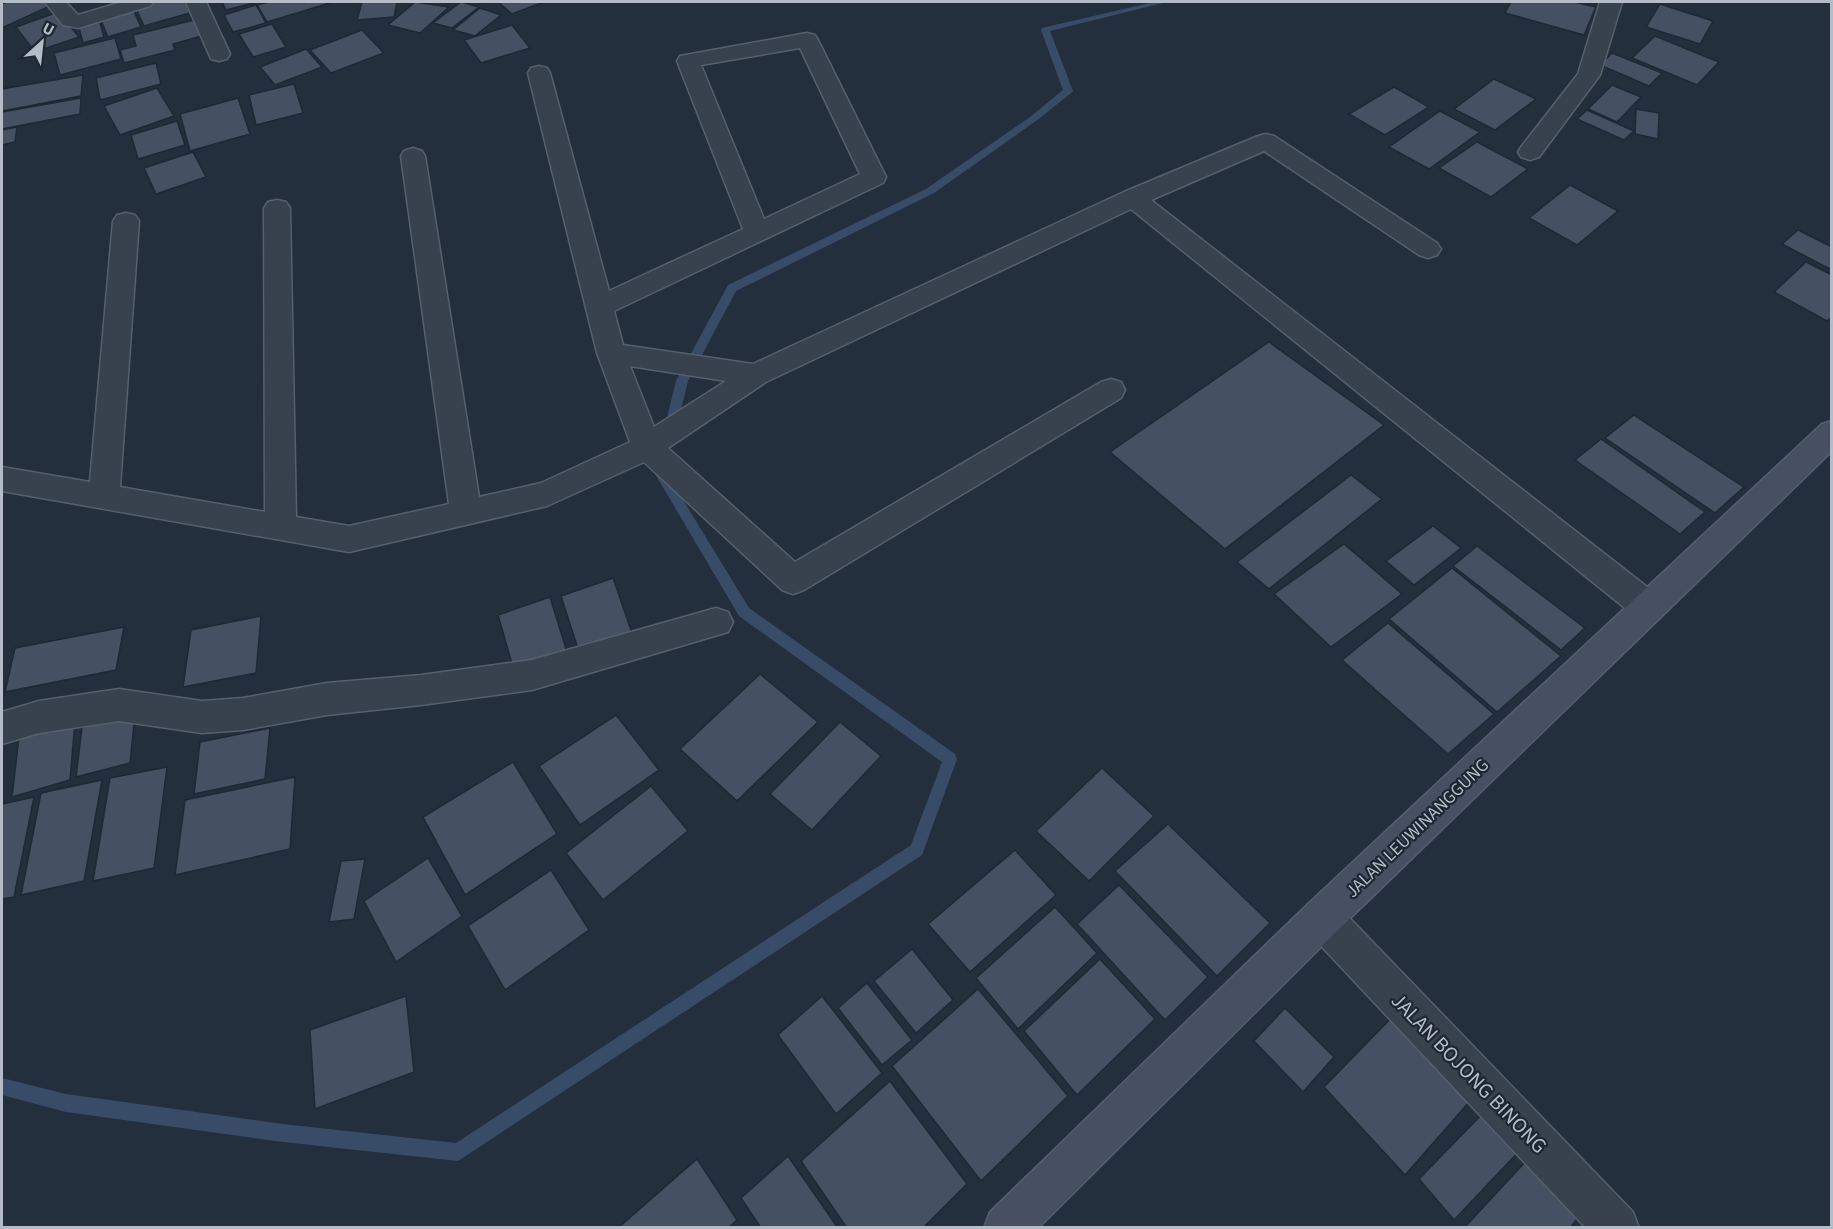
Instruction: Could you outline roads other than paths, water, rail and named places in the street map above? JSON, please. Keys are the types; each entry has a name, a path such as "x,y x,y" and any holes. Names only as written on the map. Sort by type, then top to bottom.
{"main road":[{"name":"JALAN LEUWINANGGUNG","path":"1006,1227 1322,918 1832,432"}],"street":[{"path":"55,2 71,20 78,22 143,2"},
{"path":"196,2 219,54"},
{"path":"1530,152 1589,75 1611,2"},
{"path":"599,307 757,233 874,177 807,40 688,61 757,233"},
{"path":"539,73 611,353 647,447 793,580 1111,390"},
{"path":"2,479 349,539 547,494 647,447 756,375 1133,198 1266,141 1428,249"},
{"path":"412,156 466,512"},
{"path":"1133,198 1648,607"},
{"path":"277,208 281,527"},
{"path":"104,496 126,221"},
{"path":"611,353 756,375"},
{"path":"2,728 39,717 119,705 202,717 243,714 327,699 421,690 521,676 716,622"},
{"name":"JALAN BOJONG BINONG","path":"1322,918 1617,1227"}],"waterway":[{"path":"670,430 682,381 732,288 930,191 1033,119 1068,91 1045,30 1163,2"},
{"path":"2,1087 66,1103 283,1133 458,1152 917,850 950,759 744,612 660,472 661,466"}]}
